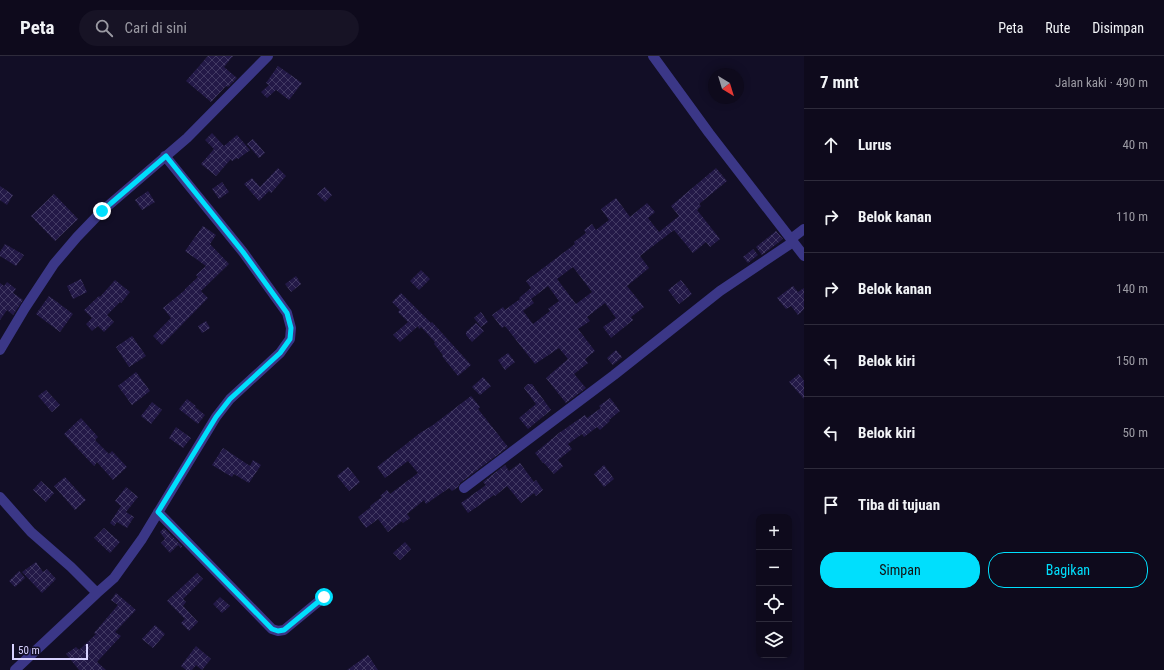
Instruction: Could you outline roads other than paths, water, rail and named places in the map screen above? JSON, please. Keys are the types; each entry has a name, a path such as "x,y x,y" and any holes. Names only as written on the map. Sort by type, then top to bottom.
{"street":[{"path":"0,350 54,264 77,237 102,211 166,156 217,109 268,56"},
{"path":"653,56 709,133 804,256"},
{"path":"15,670 114,578 142,539 216,417 230,399 280,353 290,339 291,328 287,313 243,252 166,156"},
{"path":"464,488 560,417 720,291 792,240 804,229"},
{"path":"0,497 31,532 71,567 97,593"},
{"path":"158,512 272,629 278,631 284,630 324,597"}]}
